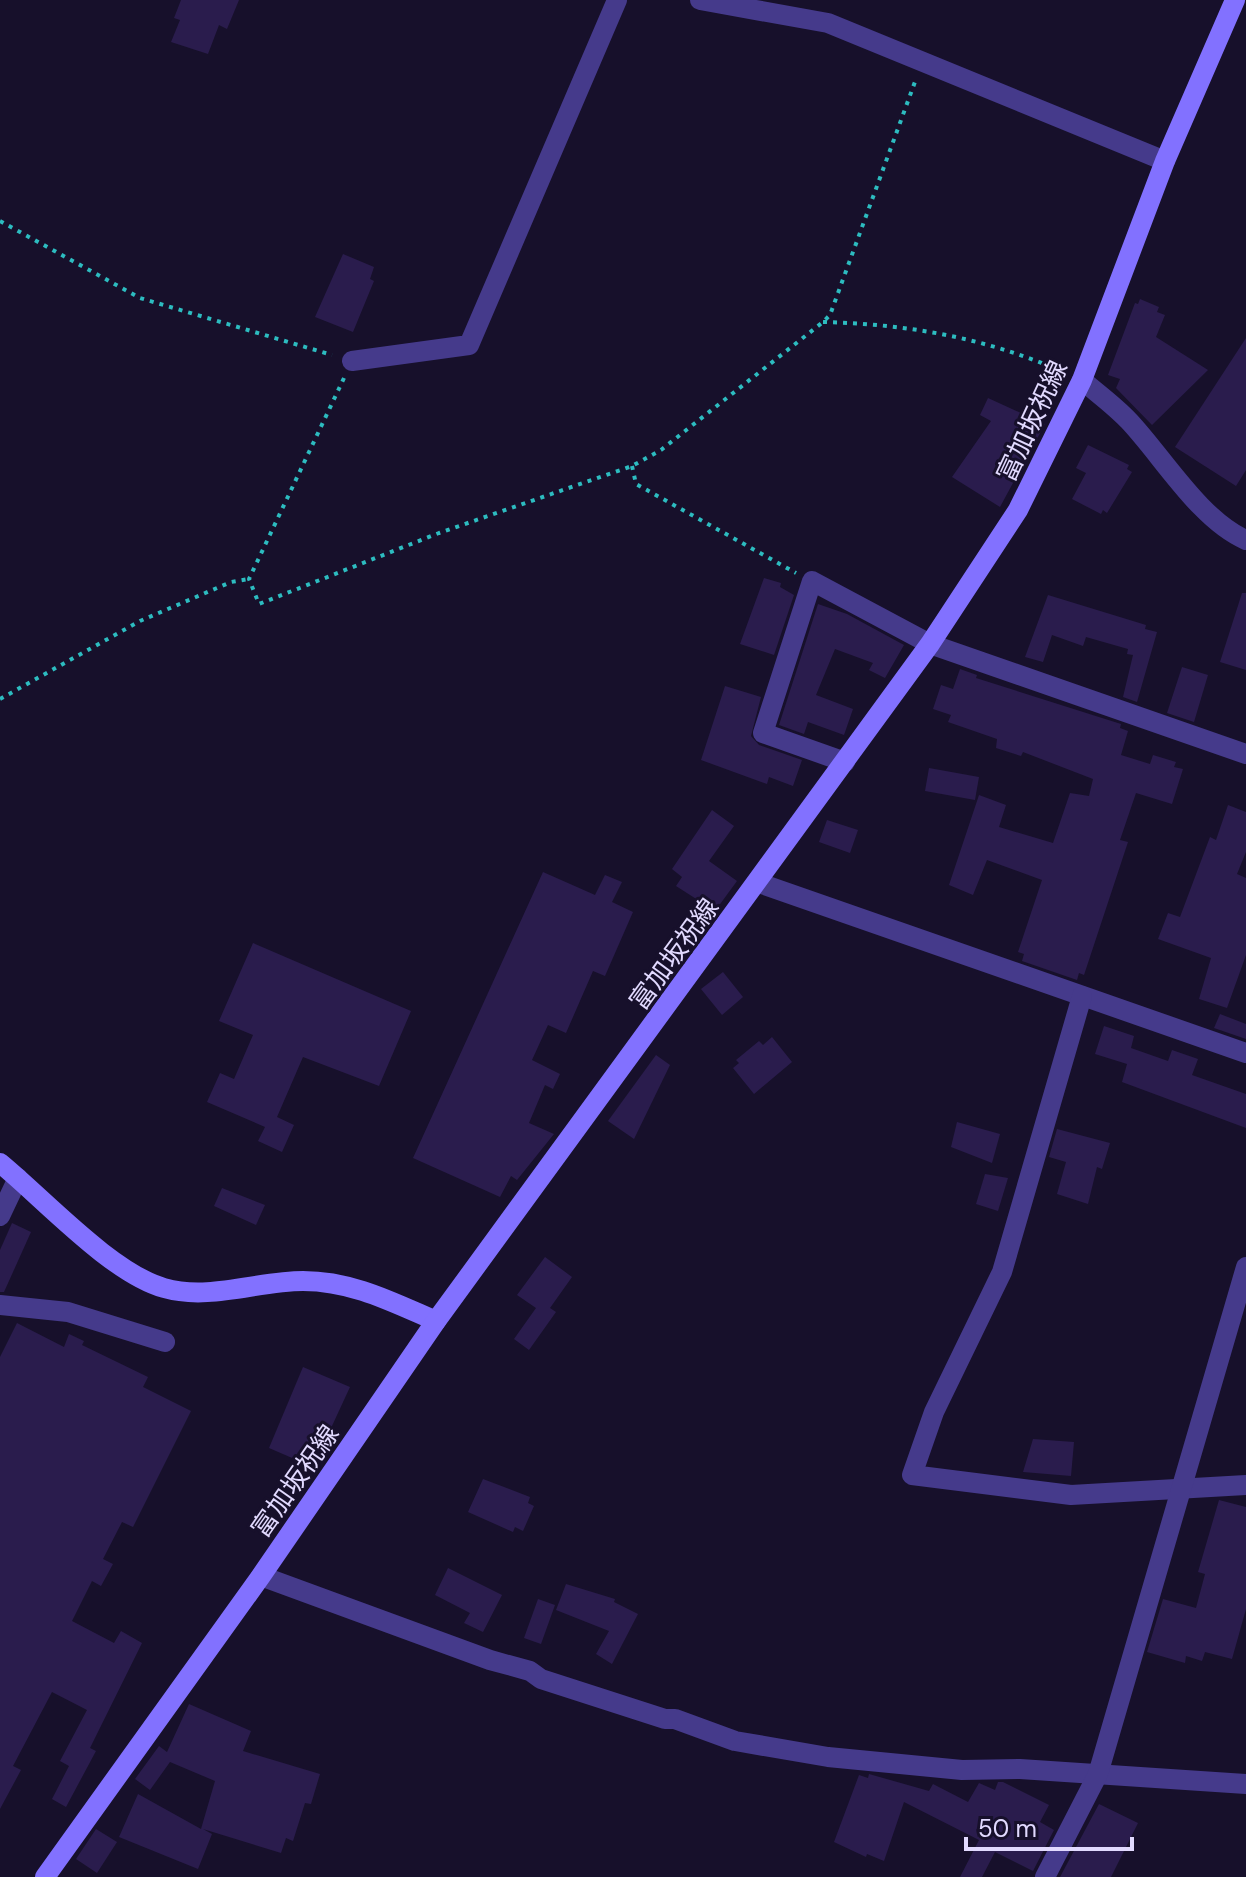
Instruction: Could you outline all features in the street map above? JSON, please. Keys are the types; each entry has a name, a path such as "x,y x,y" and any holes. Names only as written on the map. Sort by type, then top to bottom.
{"main road":[{"name":"富加坂祝線","path":"45,1877 261,1576 436,1321 759,883 930,644 1018,510 1082,380 1165,161 1235,0"},
{"path":"0,1163 120,1266 164,1289 215,1291 301,1281 349,1284 436,1321"}],"street":[{"path":"352,361 469,345 617,0"},
{"path":"700,0 828,23 1165,161"},
{"path":"1082,380 1127,418 1209,513 1233,534 1246,540"},
{"path":"845,762 763,733 812,581 930,644 1246,754"},
{"path":"759,883 1246,1053"},
{"path":"1082,996 1002,1272 934,1412 912,1475 1071,1495 1246,1485"},
{"path":"0,1216 18,1178"},
{"path":"1045,1877 1098,1774 1246,1267"},
{"path":"0,1305 68,1312 165,1342"},
{"path":"261,1576 490,1660 530,1671 541,1679 675,1719 735,1741 828,1757 962,1770 1020,1769 1246,1784"}],"path":[{"path":"0,221 140,298 352,361 249,579 259,604 439,533 632,466 661,450 823,322 830,315 922,62"},
{"path":"823,322 864,323 954,335 1019,352 1082,380"},
{"path":"632,466 636,484 812,581"},
{"path":"0,699 140,621 231,582 249,579"}],"building":[{"path":"181,0 239,0 227,29 219,25 208,54 171,42 180,20 174,18"},
{"path":"343,254 374,267 370,279 374,281 353,332 315,317"},
{"path":"1140,299 1159,307 1157,312 1165,315 1156,337 1208,370 1152,425 1116,388 1120,379 1108,375 1135,303 1138,304"},
{"path":"1246,338 1246,470 1236,486 1175,447"},
{"path":"988,398 1045,424 1000,507 952,477 991,421 980,415"},
{"path":"1088,445 1129,465 1127,469 1132,472 1107,513 1103,510 1101,514 1072,499 1086,473 1076,468"},
{"path":"764,578 781,583 780,587 794,595 774,655 740,644"},
{"path":"1242,593 1246,593 1246,670 1220,662"},
{"path":"1048,595 1146,625 1145,629 1157,632 1137,702 1123,697 1133,655 1127,654 1128,649 1086,637 1083,646 1052,635 1043,662 1025,657"},
{"path":"818,604 847,614 904,645 885,678 869,670 873,663 835,649 816,695 853,709 844,735 808,722 804,734 779,725"},
{"path":"1182,667 1208,675 1194,722 1167,713"},
{"path":"960,669 977,675 976,678 1121,724 1120,728 1128,731 1121,755 1150,764 1153,755 1176,762 1174,767 1183,769 1172,804 1136,793 1120,840 1128,842 1084,975 1079,973 1077,980 1022,961 1024,954 1018,952 1042,880 987,860 973,895 949,885 979,795 1006,805 999,827 1053,843 1070,793 1089,796 1093,779 1023,752 1021,756 996,748 997,739 948,722 951,715 933,709 941,685 953,689"},
{"path":"725,686 761,697 751,736 759,745 802,760 793,786 769,777 767,784 701,760"},
{"path":"929,768 979,777 975,800 925,791"},
{"path":"1228,805 1246,812 1246,852 1237,874 1246,878 1246,955 1227,1008 1199,999 1211,958 1158,939 1168,913 1180,917 1210,837 1216,840"},
{"path":"712,810 734,826 709,861 737,881 715,911 676,886 682,877 672,869"},
{"path":"827,820 858,830 850,853 819,842"},
{"path":"543,872 595,895 605,875 622,882 612,902 633,912 605,976 593,971 566,1033 548,1025 532,1060 560,1074 553,1089 545,1085 529,1123 554,1134 517,1180 511,1176 500,1197 413,1158"},
{"path":"253,943 411,1011 379,1086 303,1057 277,1117 294,1125 282,1152 258,1141 265,1127 207,1102 220,1073 234,1079 253,1035 219,1021"},
{"path":"723,972 743,997 722,1015 701,989"},
{"path":"1220,1014 1246,1024 1246,1039 1214,1028"},
{"path":"1104,1026 1134,1036 1131,1048 1168,1061 1172,1050 1198,1059 1192,1075 1246,1094 1246,1128 1122,1082 1127,1064 1095,1054"},
{"path":"772,1037 792,1062 754,1094 733,1068 739,1063 736,1060 759,1041 763,1045"},
{"path":"656,1055 670,1065 634,1139 608,1121"},
{"path":"957,1122 1000,1134 992,1163 951,1147"},
{"path":"1057,1129 1110,1143 1102,1169 1097,1167 1088,1204 1057,1194 1066,1162 1049,1157"},
{"path":"985,1174 1008,1178 998,1211 976,1204"},
{"path":"222,1188 265,1205 256,1225 214,1206"},
{"path":"12,1223 31,1232 4,1292 0,1292 0,1250"},
{"path":"545,1257 572,1277 550,1308 556,1312 529,1350 514,1339 536,1308 517,1295"},
{"path":"17,1323 64,1347 69,1334 84,1341 82,1345 148,1377 143,1387 191,1411 133,1527 122,1522 103,1559 113,1564 101,1586 92,1581 72,1621 114,1643 121,1631 142,1643 90,1748 96,1751 66,1807 52,1799 69,1766 60,1761 87,1710 52,1692 13,1766 21,1770 0,1809 0,1357"},
{"path":"303,1367 350,1387 313,1467 269,1448"},
{"path":"1033,1439 1074,1442 1071,1476 1023,1472"},
{"path":"483,1479 530,1497 528,1503 534,1506 523,1531 515,1527 513,1532 468,1512"},
{"path":"1219,1500 1246,1507 1246,1609 1232,1659 1205,1652 1202,1661 1186,1656 1185,1663 1147,1652 1163,1599 1196,1608 1205,1574 1198,1572"},
{"path":"448,1568 502,1595 483,1632 464,1623 470,1613 435,1595"},
{"path":"566,1584 615,1599 614,1602 638,1614 612,1664 596,1654 609,1631 556,1610"},
{"path":"538,1599 555,1605 541,1644 524,1638"},
{"path":"189,1704 251,1731 243,1751 320,1774 311,1804 305,1803 293,1841 286,1838 281,1853 203,1829 212,1834 198,1869 119,1837 138,1794 201,1829 215,1781 170,1762 150,1790 135,1779 159,1746 167,1752"},
{"path":"869,1774 929,1791 933,1784 968,1802 979,1783 995,1790 998,1782 1003,1782 1049,1805 1040,1822 1054,1830 1033,1871 995,1852 982,1877 960,1877 979,1840 904,1802 884,1861 867,1854 866,1857 834,1842 859,1775 868,1778"},
{"path":"1099,1804 1138,1823 1111,1877 1060,1877"},
{"path":"96,1829 117,1842 97,1873 76,1859"}]}
